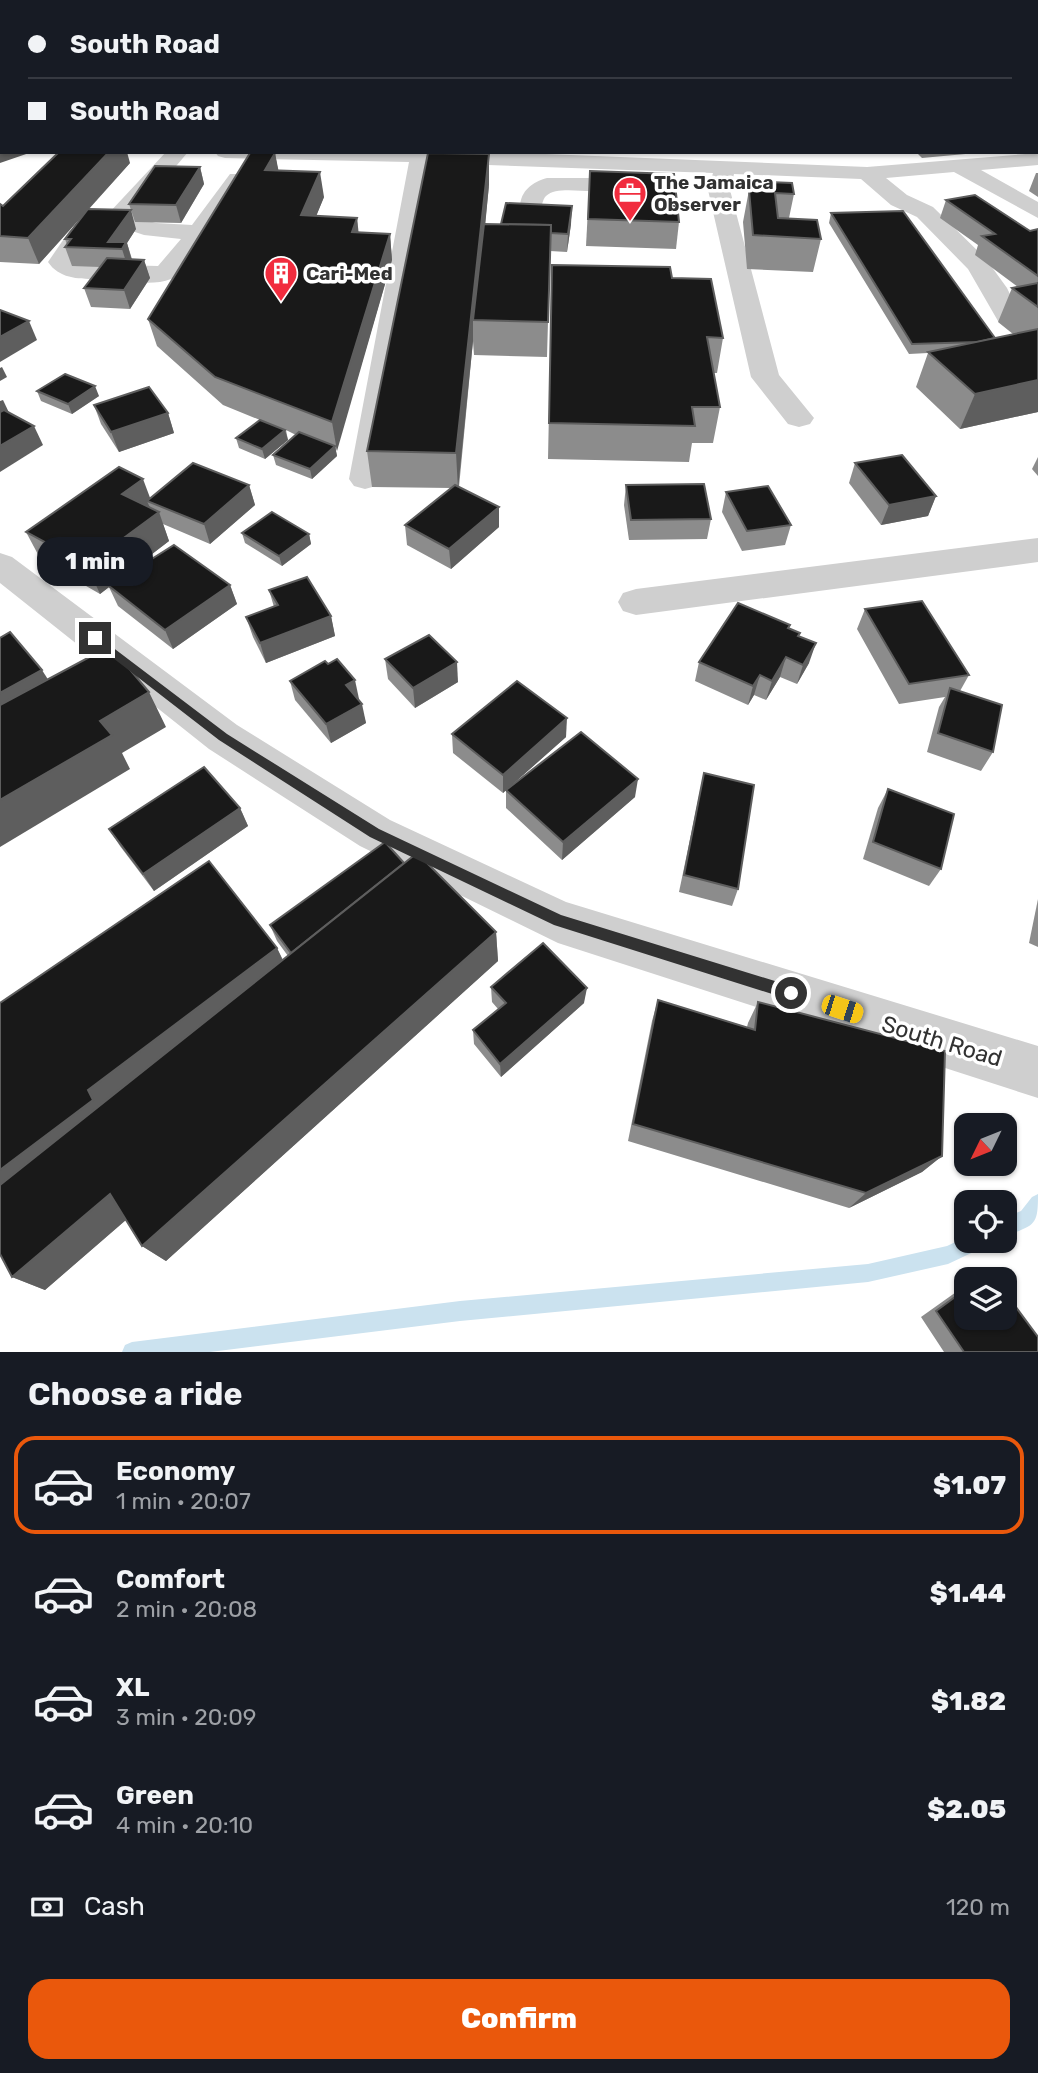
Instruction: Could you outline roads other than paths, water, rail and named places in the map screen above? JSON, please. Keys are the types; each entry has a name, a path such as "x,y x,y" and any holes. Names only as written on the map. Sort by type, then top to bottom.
{"street":[{"path":"176,154 118,216 87,226 78,233 60,262 74,271 155,275 170,270 256,155"},
{"path":"246,154 456,155 722,179 867,173 1038,159"},
{"path":"365,479 421,156"},
{"path":"957,165 1038,211"},
{"path":"867,173 899,200 925,212 977,264 994,288 1007,315"},
{"path":"691,189 722,179"},
{"path":"722,179 741,281 765,377 799,418"},
{"path":"531,206 532,195 547,185 623,186"},
{"path":"118,216 122,222 141,227 201,232"},
{"path":"713,280 741,281"},
{"path":"636,601 1038,550"},
{"name":"South Road","path":"0,565 223,737 375,833 558,920 1031,1069"}],"waterway":[{"path":"1017,1222 1027,1217 1038,1203"},
{"path":"132,1352 460,1311 868,1273 954,1252"}],"place":[{"name":"The Jamaica Observer","path":"630,223"},
{"name":"Cari-Med","path":"281,303"}]}
